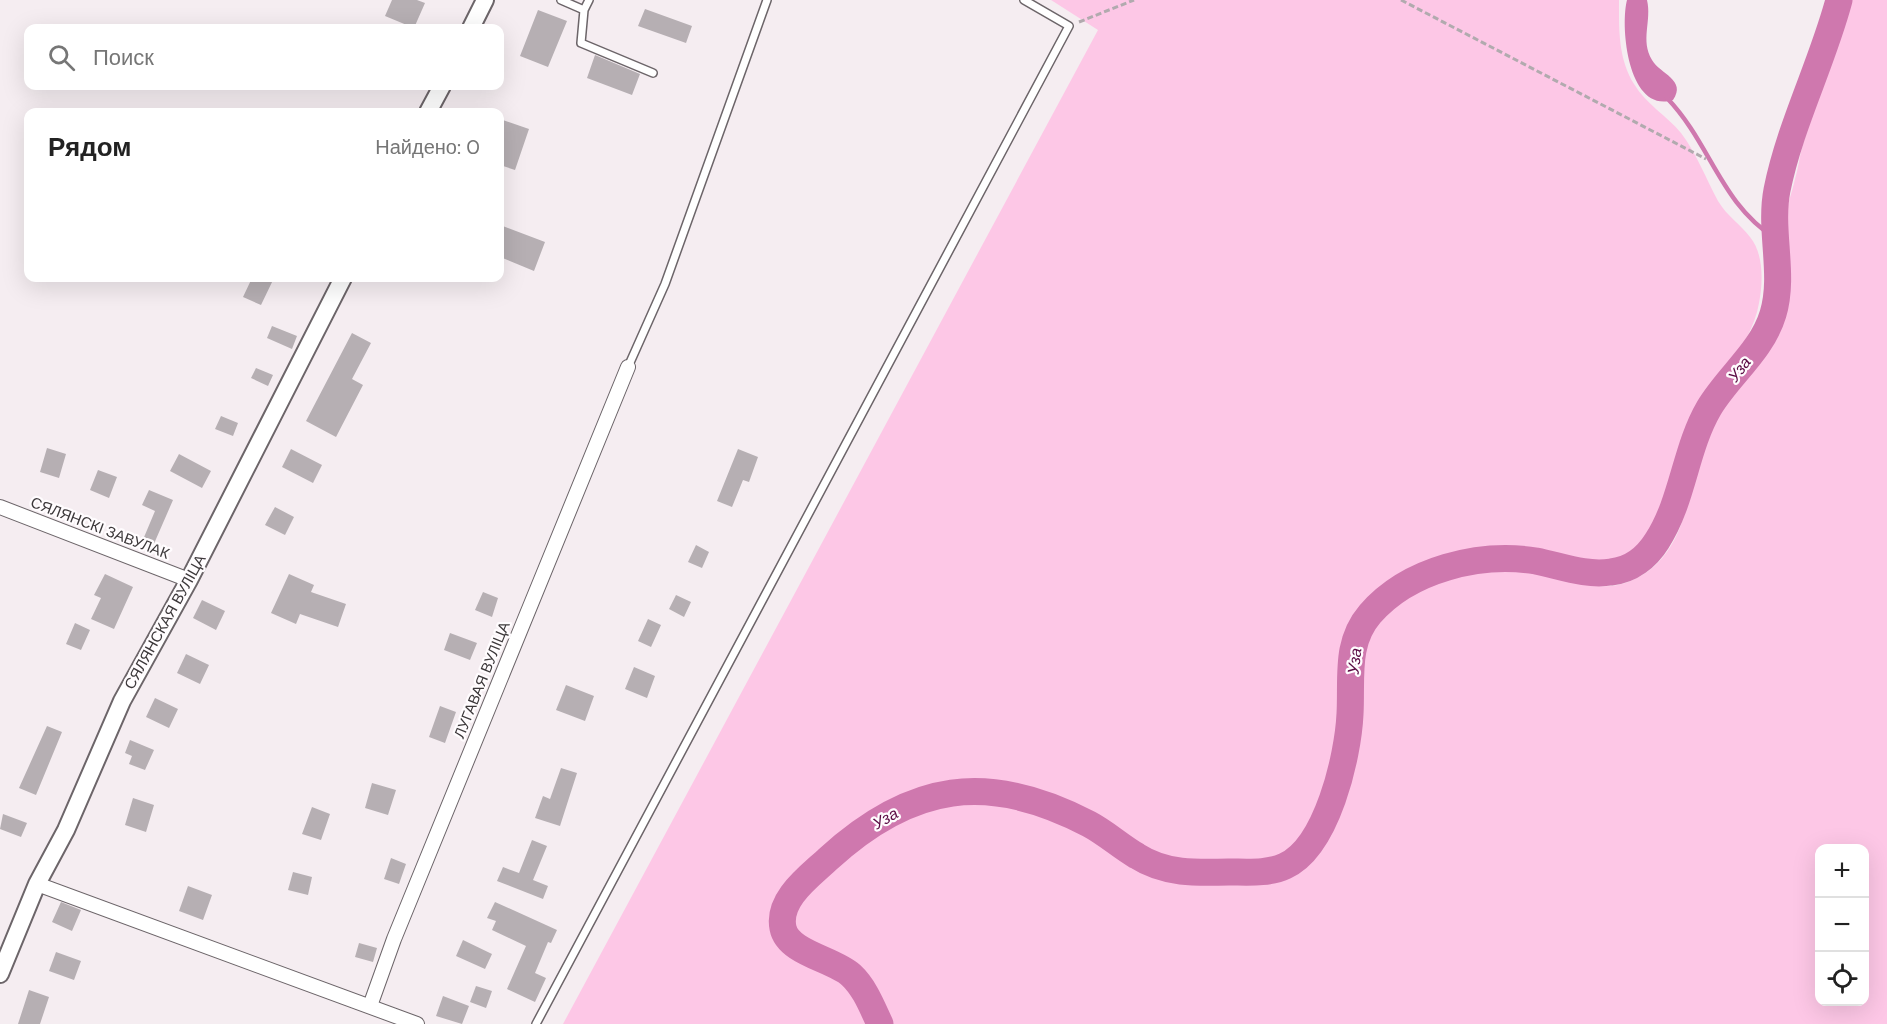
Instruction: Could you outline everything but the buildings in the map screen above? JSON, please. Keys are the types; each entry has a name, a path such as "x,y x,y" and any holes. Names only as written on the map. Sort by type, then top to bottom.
{"street":[{"path":"473,24 485,0"},
{"path":"430,108 440,90"},
{"name":"СЯЛЯНСКАЯ ВУЛІЦА","path":"0,974 37,884 66,830 122,701 189,580 341,282"},
{"name":"ЛУГАВАЯ ВУЛІЦА","path":"372,1007 394,939 628,367"},
{"name":"СЯЛЯНСКІ ЗАВУЛАК","path":"0,507 189,580"},
{"path":"37,884 417,1024"},
{"path":"372,1007 380,1024"}],"lane":[{"path":"561,0 584,10"},
{"path":"589,0 584,10 581,43 653,73"},
{"path":"628,367 665,284 767,0"},
{"path":"536,1024 1069,26 1024,0"}],"path":[{"path":"1069,26 1134,0"},
{"path":"1401,0 1706,159"}],"shaded area":[{"path":"1051,0 1619,0 1622,54 1634,84 1644,98 1681,133 1697,158 1718,201 1755,244 1762,278 1759,303 1747,337 1696,412 1683,441 1657,522 1643,546 1630,557 1598,564 1514,548 1495,547 1476,550 1439,560 1421,569 1387,590 1363,612 1351,630 1343,651 1341,718 1336,757 1330,778 1314,819 1303,837 1289,851 1273,860 1244,866 1210,867 1176,864 1149,855 1101,822 1078,810 1028,790 1002,784 975,782 948,782 922,787 886,803 842,835 789,885 777,904 774,914 775,935 780,944 794,956 830,971 844,981 857,998 870,1024 563,1024 1098,30"},
{"path":"1627,0 1647,0 1646,38 1649,53 1656,65 1675,82 1677,87 1673,100 1658,101 1646,94 1637,82 1630,65 1627,47 1625,13"},
{"path":"1849,0 1887,0 1887,1024 892,1024 867,979 855,967 814,946 800,935 794,919 796,911 804,895 818,881 849,854 897,820 928,806 950,801 996,801 1040,812 1081,830 1143,867 1178,878 1219,881 1273,878 1290,872 1306,863 1315,854 1324,842 1339,810 1350,774 1356,739 1359,672 1363,647 1375,624 1391,607 1410,593 1431,583 1477,572 1524,571 1573,582 1609,586 1631,581 1654,567 1672,544 1680,528 1710,426 1727,398 1769,346 1784,317 1789,293 1785,220 1803,143 1835,52"}],"waterway":[{"name":"Уза","path":"880,1024 868,998 856,980 843,969 793,944 783,928 782,917 790,898 804,881 859,834 890,814 920,801 952,793 984,792 1017,796 1052,807 1089,824 1137,856 1159,866 1181,871 1205,872 1257,872 1278,869 1300,856 1313,840 1332,799 1340,776 1348,732 1353,649 1362,625 1386,598 1425,575 1469,562 1514,559 1536,561 1583,572 1602,573 1625,569 1638,562 1648,552 1657,541 1673,509 1694,440 1709,408 1753,352 1773,314 1778,284 1775,221 1777,190 1790,142 1839,0"},
{"path":"1667,98 1695,134 1741,208 1756,224 1775,238"}]}
